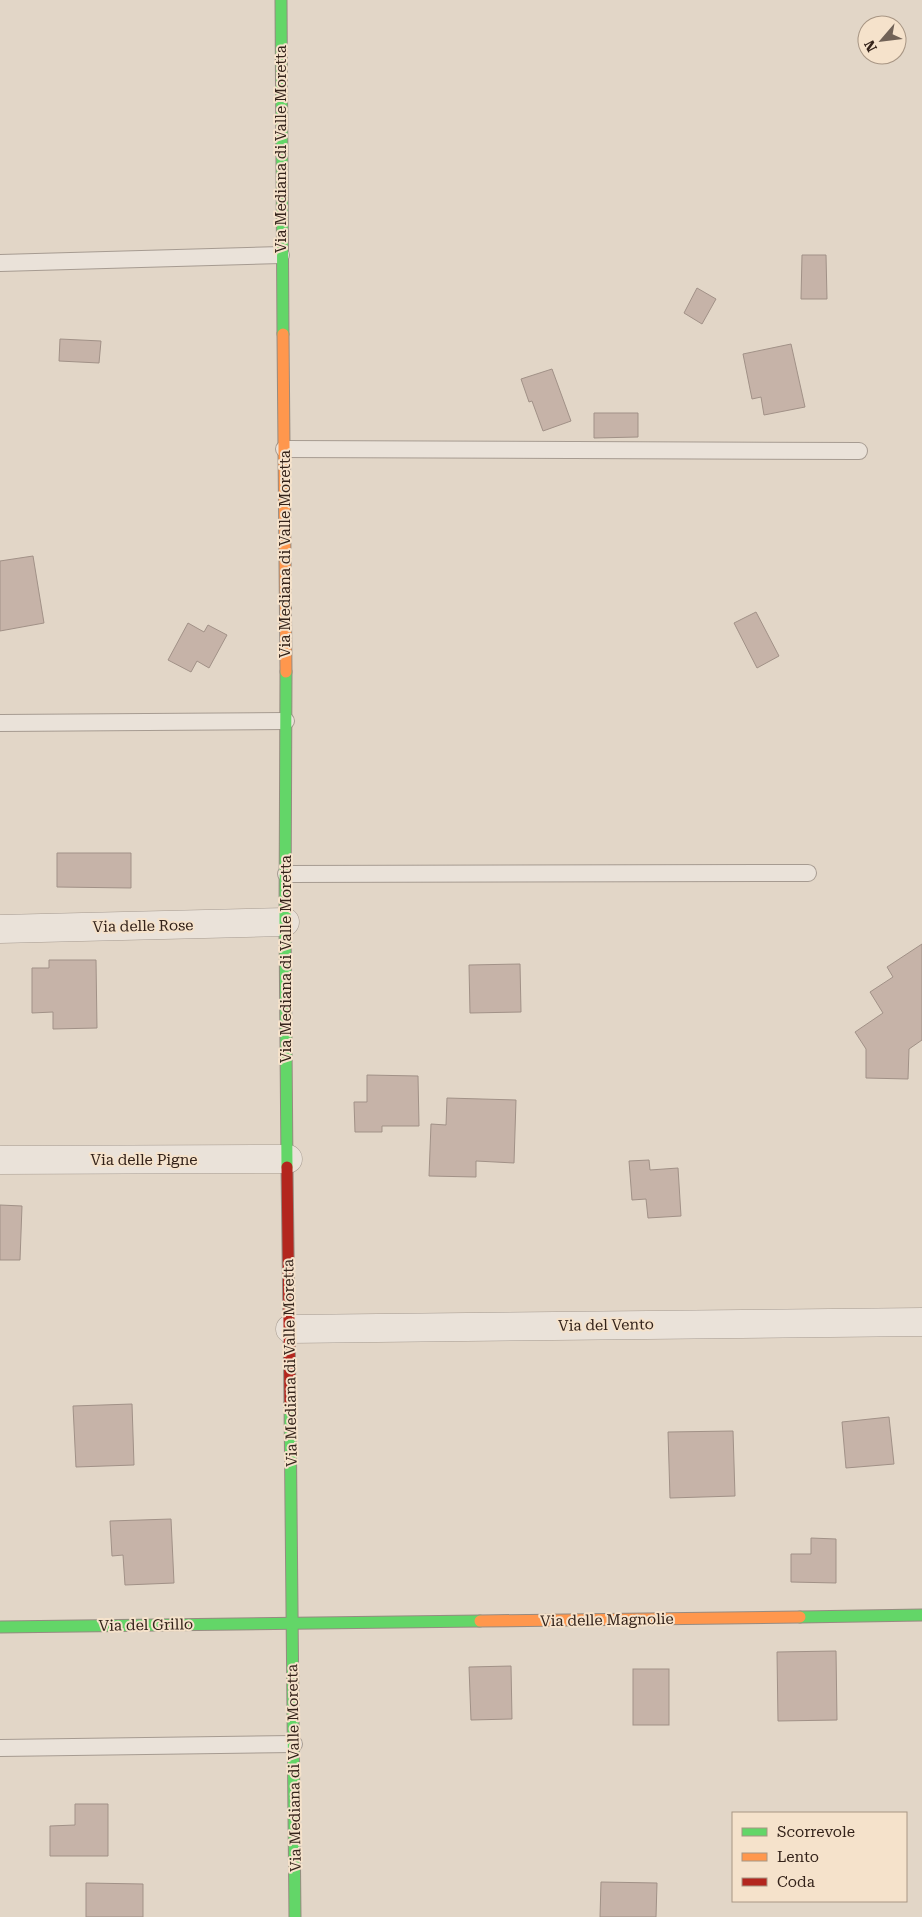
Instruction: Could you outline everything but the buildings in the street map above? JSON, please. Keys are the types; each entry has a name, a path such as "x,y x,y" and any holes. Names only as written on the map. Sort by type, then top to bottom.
{"street":[{"name":"Via Mediana di Valle Moretta","path":"281,0 281,254 286,721 285,922 295,1917"},
{"name":"Via delle Rose","path":"0,929 285,922"},
{"name":"Via delle Pigne","path":"0,1160 288,1159"},
{"name":"Via del Vento","path":"290,1329 922,1322"},
{"name":"Via delle Magnolie","path":"292,1624 922,1615"},
{"name":"Via del Grillo","path":"0,1627 292,1624"}],"lane":[{"path":"0,263 281,254"},
{"path":"284,449 859,451"},
{"path":"0,722 286,721"},
{"path":"286,874 808,873"},
{"path":"0,1748 294,1744"}],"traffic: fast":[{"path":"281,0 283,334"},
{"path":"286,672 285,922 287,1167"},
{"path":"290,1403 295,1917"},
{"path":"800,1617 922,1615"},
{"path":"0,1627 480,1621"}],"traffic: slow":[{"path":"283,334 286,672"},
{"path":"480,1621 800,1617"}],"traffic: jam":[{"path":"287,1167 290,1403"}]}
